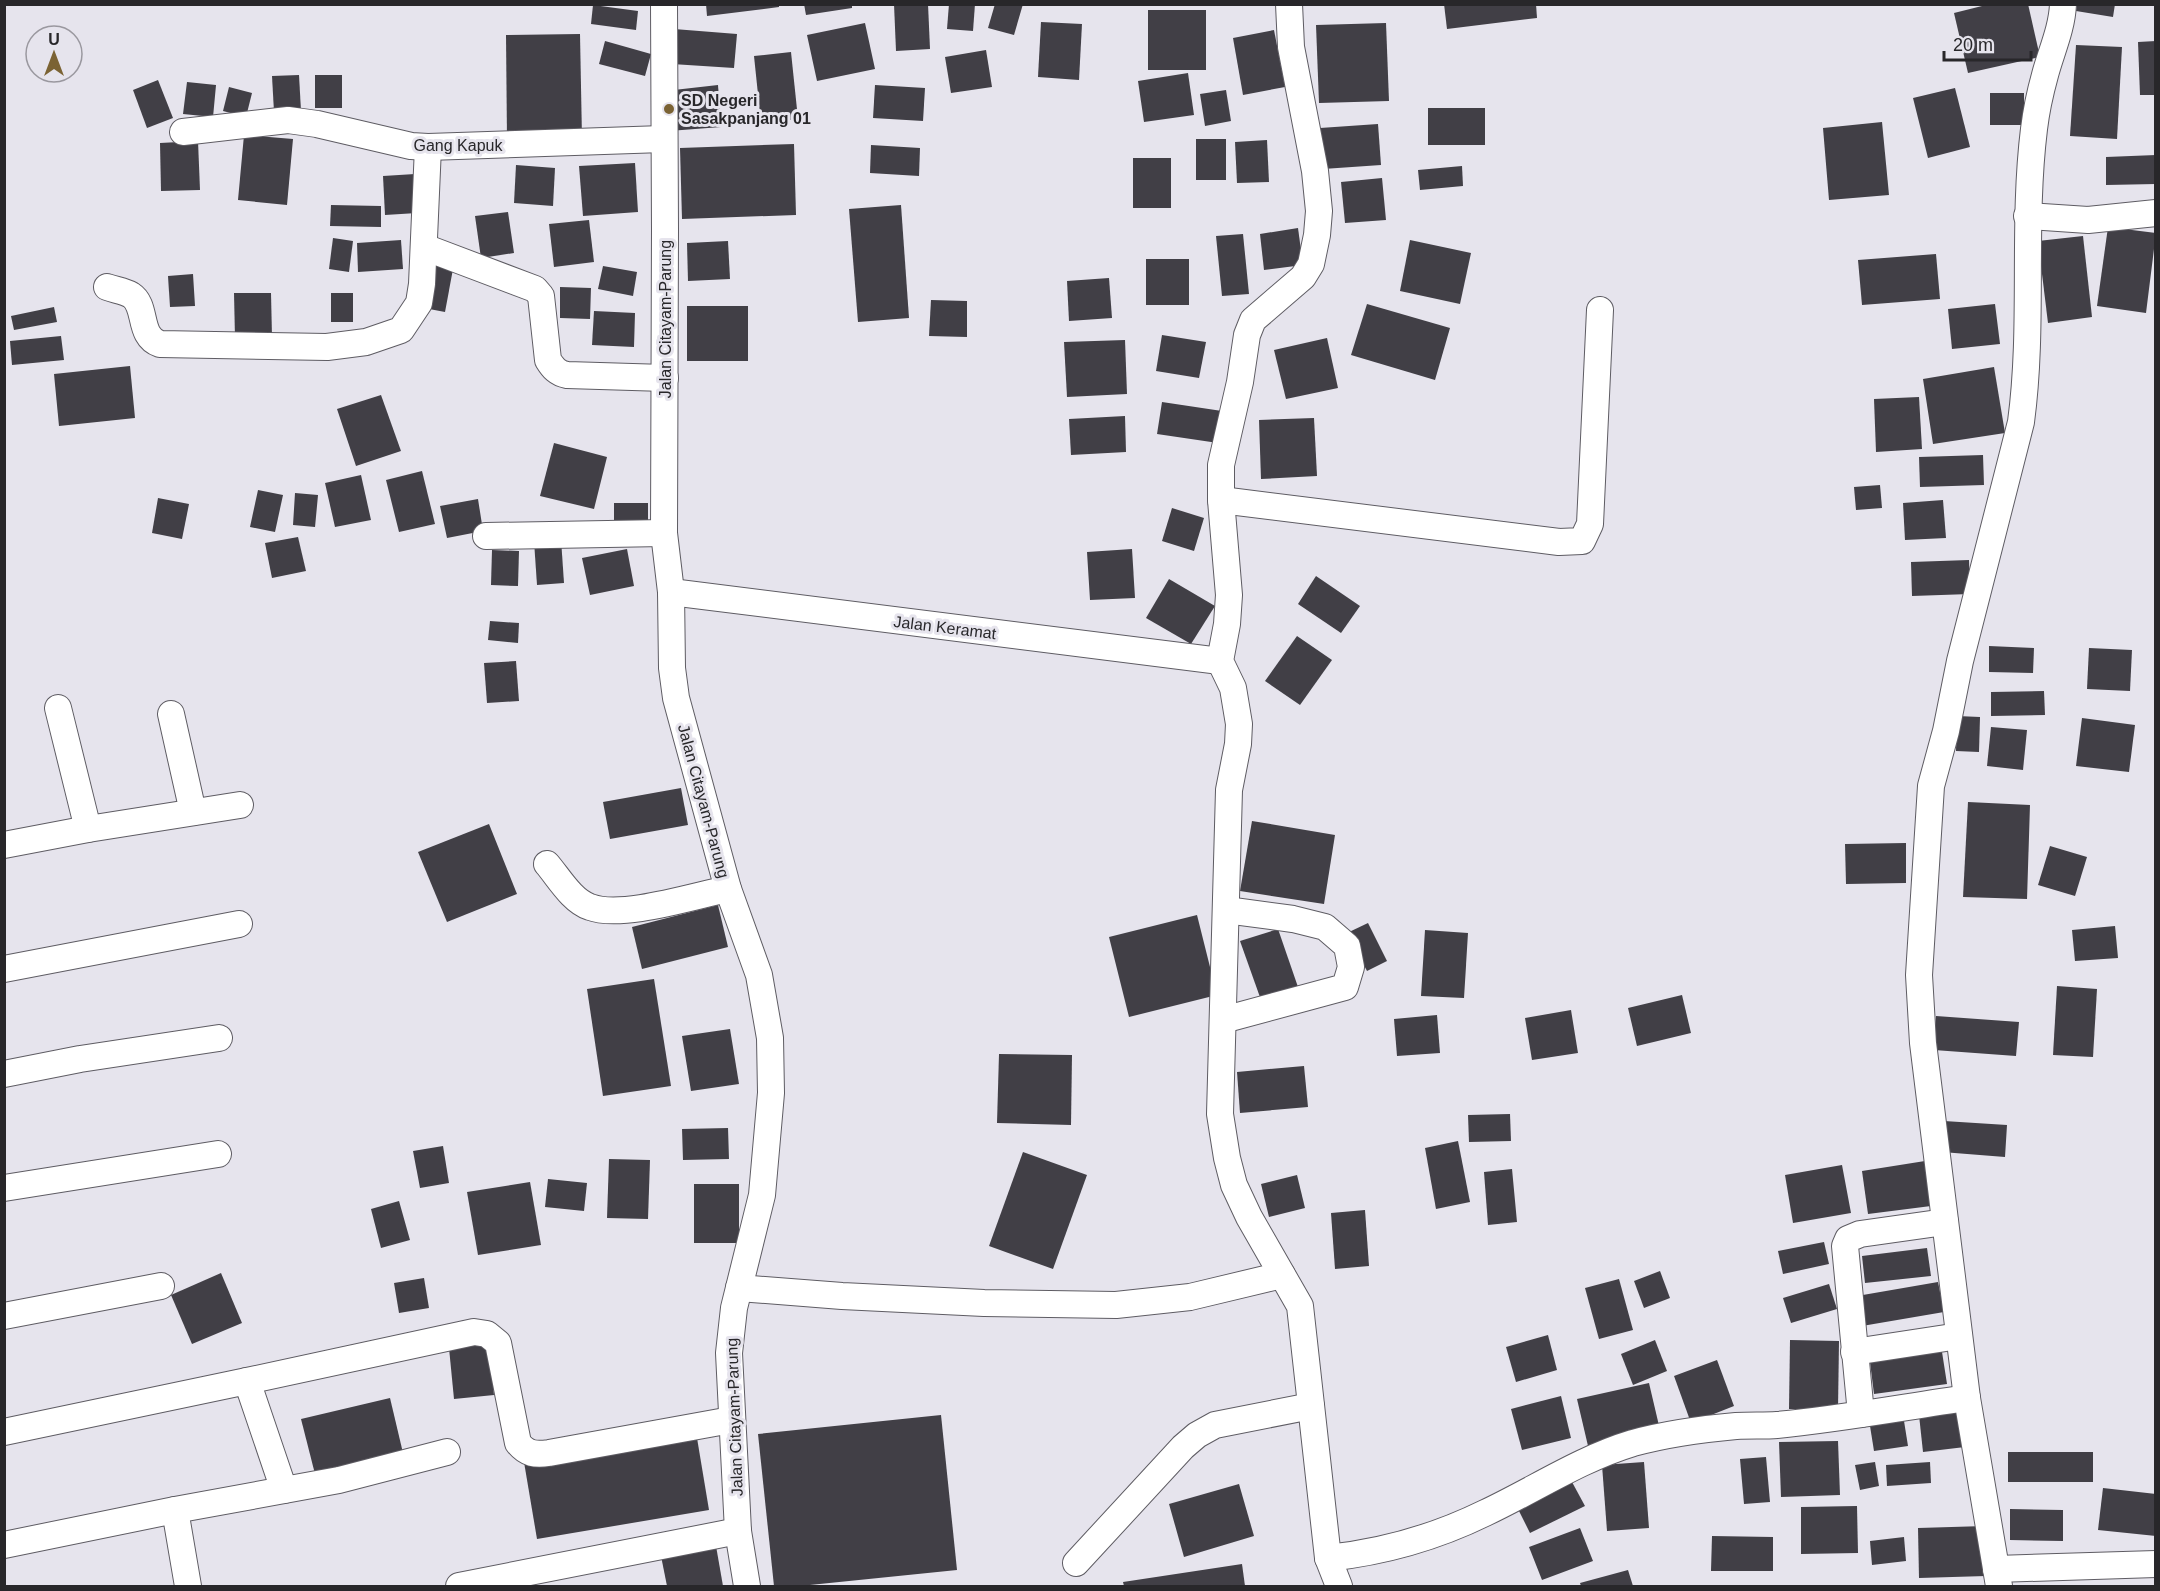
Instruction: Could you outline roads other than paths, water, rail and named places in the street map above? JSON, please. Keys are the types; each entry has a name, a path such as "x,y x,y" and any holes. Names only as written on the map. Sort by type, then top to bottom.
{"street":[{"name":"Jalan Citayam-Parung","path":"664,4 664,533 670,592 672,668 676,698 728,889 759,975 766,1006 772,1059 762,1196 734,1308 729,1353 738,1531 747,1587"},
{"path":"2063,4 2058,33 2044,76 2034,128 2027,216 2026,374 2021,422 1960,661 1946,731 1931,786 1919,975 1923,1043 1967,1398 1998,1578 2156,1564"},
{"path":"1281,6 1315,171 1319,211 1311,264 1303,277 1253,320 1247,335 1240,382 1221,465 1221,500 1229,595 1227,624 1220,661 1233,688 1239,724 1229,790 1220,1114 1234,1185 1249,1217 1300,1306 1328,1558 1339,1587"},
{"name":"Gang Kapuk","path":"183,132 288,120 316,124 396,143 428,147 663,139"},
{"path":"107,287 132,296 138,304 147,334 152,341 160,344 327,347 366,342 401,330 419,303 422,284 428,147"},
{"path":"2027,216 2088,220 2156,213"},
{"path":"424,248 535,289 541,296 548,360 560,374 665,378"},
{"path":"1221,500 1569,543 1582,541 1590,524 1600,310"},
{"path":"486,536 664,533"},
{"name":"Jalan Keramat","path":"670,592 1220,661"},
{"path":"58,708 88,829"},
{"path":"171,714 193,812"},
{"path":"4,844 240,805"},
{"path":"547,864 572,894 588,907 610,911 728,889"},
{"path":"1223,1020 1346,987 1351,967 1347,946 1325,927 1293,919 1226,910"},
{"path":"4,969 239,924"},
{"path":"4,1074 80,1059 219,1038"},
{"path":"4,1188 218,1154"},
{"path":"1861,1414 1845,1246 1848,1239 1875,1231 1945,1222"},
{"path":"739,1288 984,1303 1116,1305 1190,1297 1282,1275"},
{"path":"4,1316 161,1286"},
{"path":"4,1432 474,1332 487,1334 498,1343 518,1443 526,1452 549,1454 731,1420"},
{"path":"1854,1352 1959,1335"},
{"path":"247,1381 284,1490"},
{"path":"1328,1558 1394,1548 1447,1531 1486,1513 1569,1468 1636,1442 1698,1430 1776,1425 1967,1398"},
{"path":"1076,1563 1183,1447 1197,1435 1215,1425 1311,1407"},
{"path":"4,1545 339,1480 447,1452"},
{"path":"175,1510 189,1587"},
{"path":"459,1587 738,1531"}],"place":[{"name":"SD Negeri Sasakpanjang 01","path":"669,109"}]}
